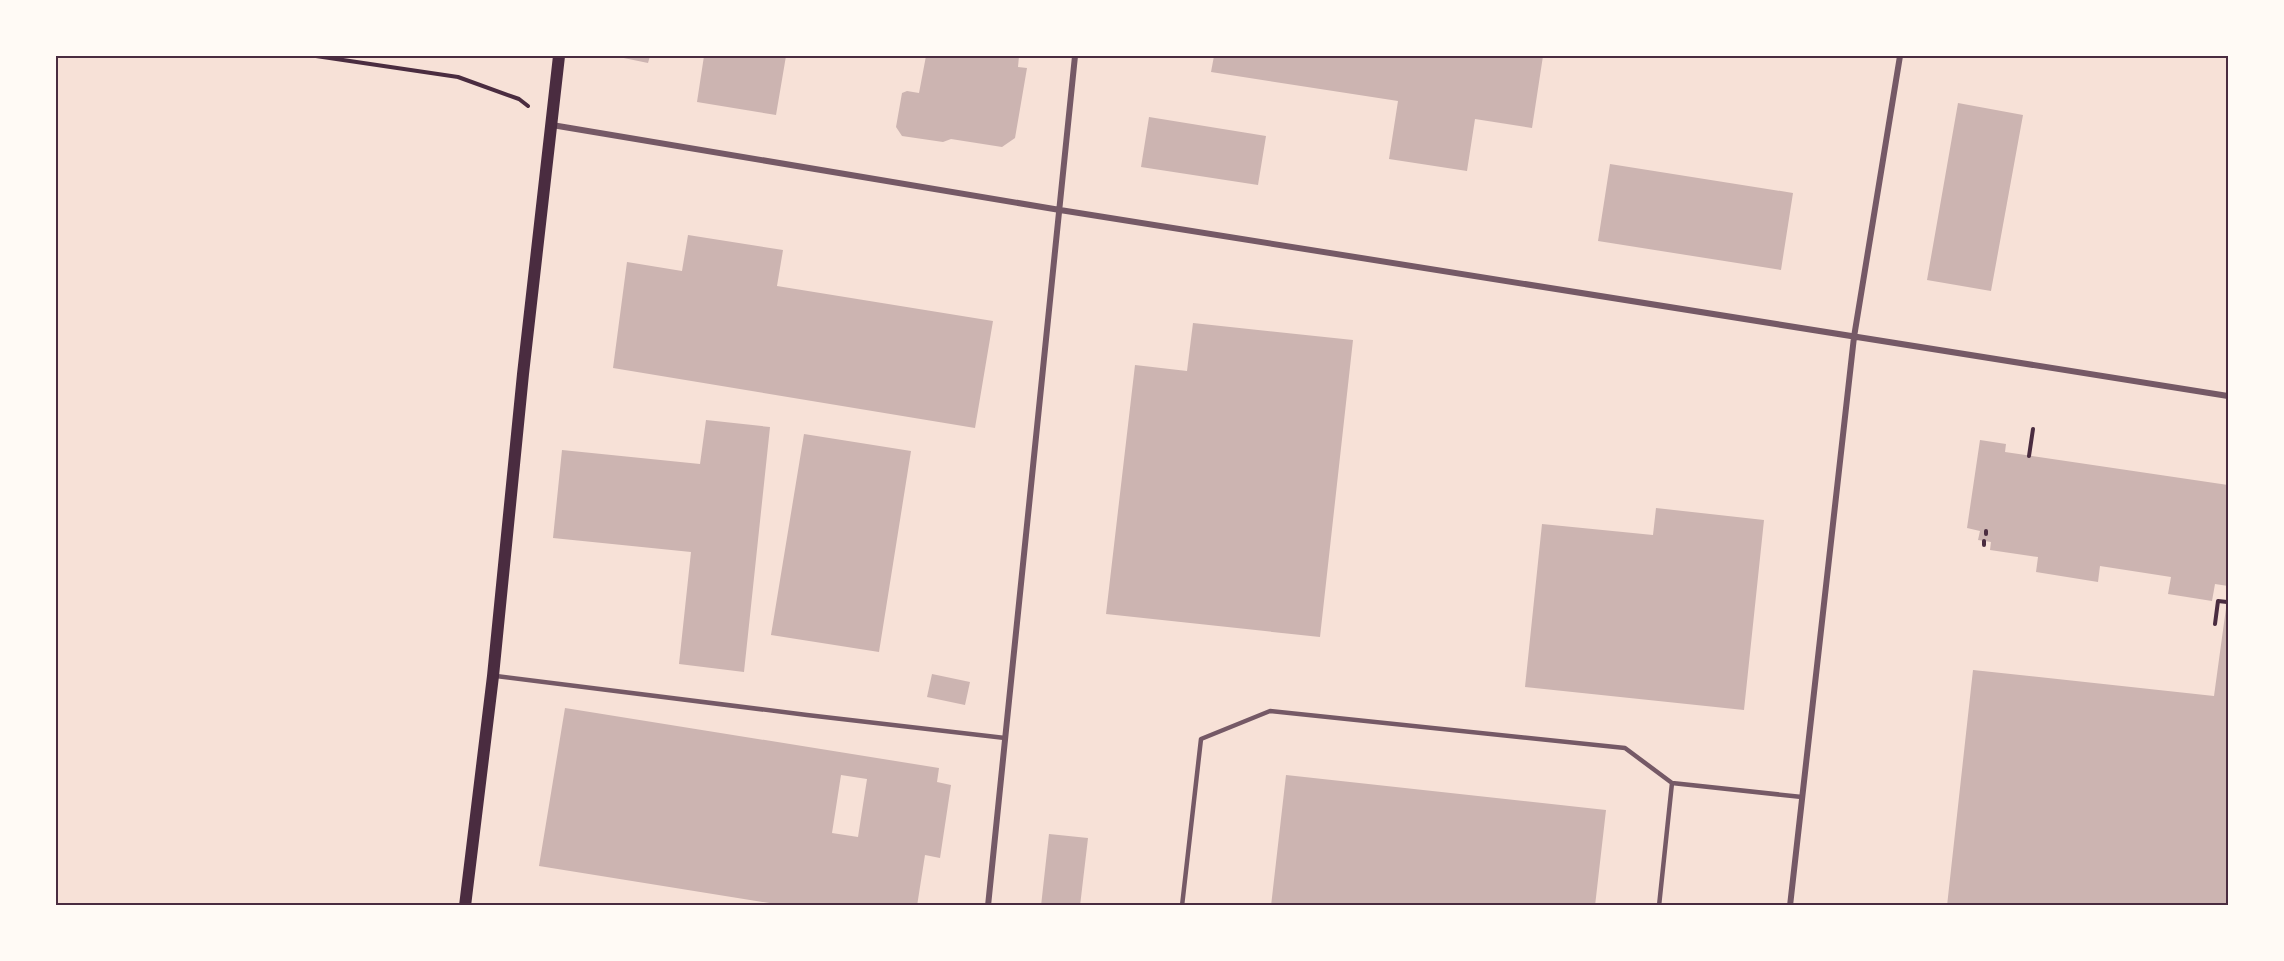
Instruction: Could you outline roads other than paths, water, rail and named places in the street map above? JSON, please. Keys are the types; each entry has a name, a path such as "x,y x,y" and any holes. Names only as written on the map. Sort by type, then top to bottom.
{"main road":[{"path":"465,906 493,675 523,374 559,56"}],"street":[{"path":"988,906 1075,56"},
{"path":"1790,906 1854,337 1900,56"},
{"path":"552,125 1060,210 2229,396"}],"lane":[{"path":"493,675 807,716 1005,738"},
{"path":"1182,906 1201,739 1270,711 1625,748 1672,783 1802,797"},
{"path":"1659,906 1672,783"}]}
